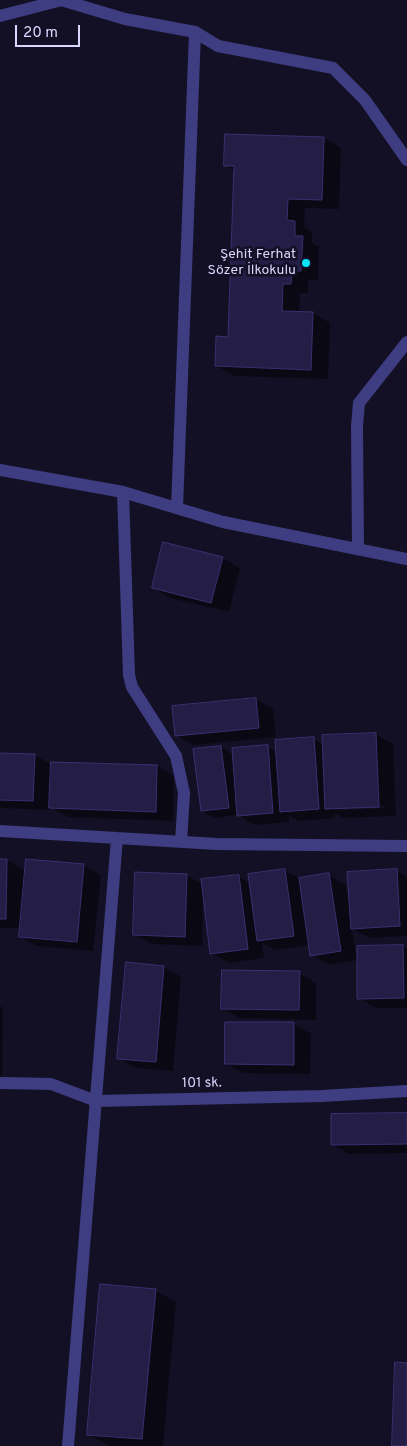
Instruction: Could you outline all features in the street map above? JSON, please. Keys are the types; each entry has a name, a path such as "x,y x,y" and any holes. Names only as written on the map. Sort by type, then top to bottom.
{"street":[{"path":"0,16 61,0 125,19 194,32 218,46 333,68 365,100 407,160"},
{"path":"177,508 194,32"},
{"path":"358,549 356,426 359,403 407,342"},
{"path":"0,470 123,492 223,522 407,559"},
{"path":"123,492 129,675 132,687 176,756 184,793 181,842"},
{"path":"0,831 217,844 407,846"},
{"path":"68,1446 117,838"},
{"name":"101 sk.","path":"0,1083 51,1084 96,1101 322,1096 407,1091"}],"building":[{"path":"225,134 324,137 322,200 288,199 287,220 295,221 295,236 303,236 301,271 292,271 291,284 283,284 282,311 313,312 311,370 215,366 216,336 228,337 234,166 224,166"},
{"path":"163,542 223,557 211,603 152,588"},
{"path":"256,698 259,728 175,736 172,706"},
{"path":"376,733 379,807 325,809 322,735"},
{"path":"314,737 319,809 280,812 275,740"},
{"path":"268,745 273,813 237,816 232,748"},
{"path":"221,746 229,808 201,811 193,749"},
{"path":"0,753 35,754 33,801 0,800"},
{"path":"51,762 157,765 156,812 49,808"},
{"path":"0,859 7,859 6,919 0,919"},
{"path":"26,859 84,864 77,942 19,937"},
{"path":"285,869 294,936 257,941 248,874"},
{"path":"397,869 400,926 351,929 347,872"},
{"path":"135,872 187,874 185,937 133,935"},
{"path":"329,873 341,951 310,956 299,878"},
{"path":"239,875 248,949 210,954 201,879"},
{"path":"403,945 404,998 357,999 357,946"},
{"path":"126,962 164,966 156,1062 117,1059"},
{"path":"222,970 300,971 299,1010 221,1009"},
{"path":"225,1022 294,1022 294,1065 225,1064"},
{"path":"407,1113 407,1144 331,1145 331,1114"},
{"path":"100,1284 156,1289 142,1439 87,1435"},
{"path":"395,1362 407,1363 407,1446 392,1446"}],"place":[{"name":"Şehit Ferhat Sözer İlkokulu","path":"306,263"}]}
